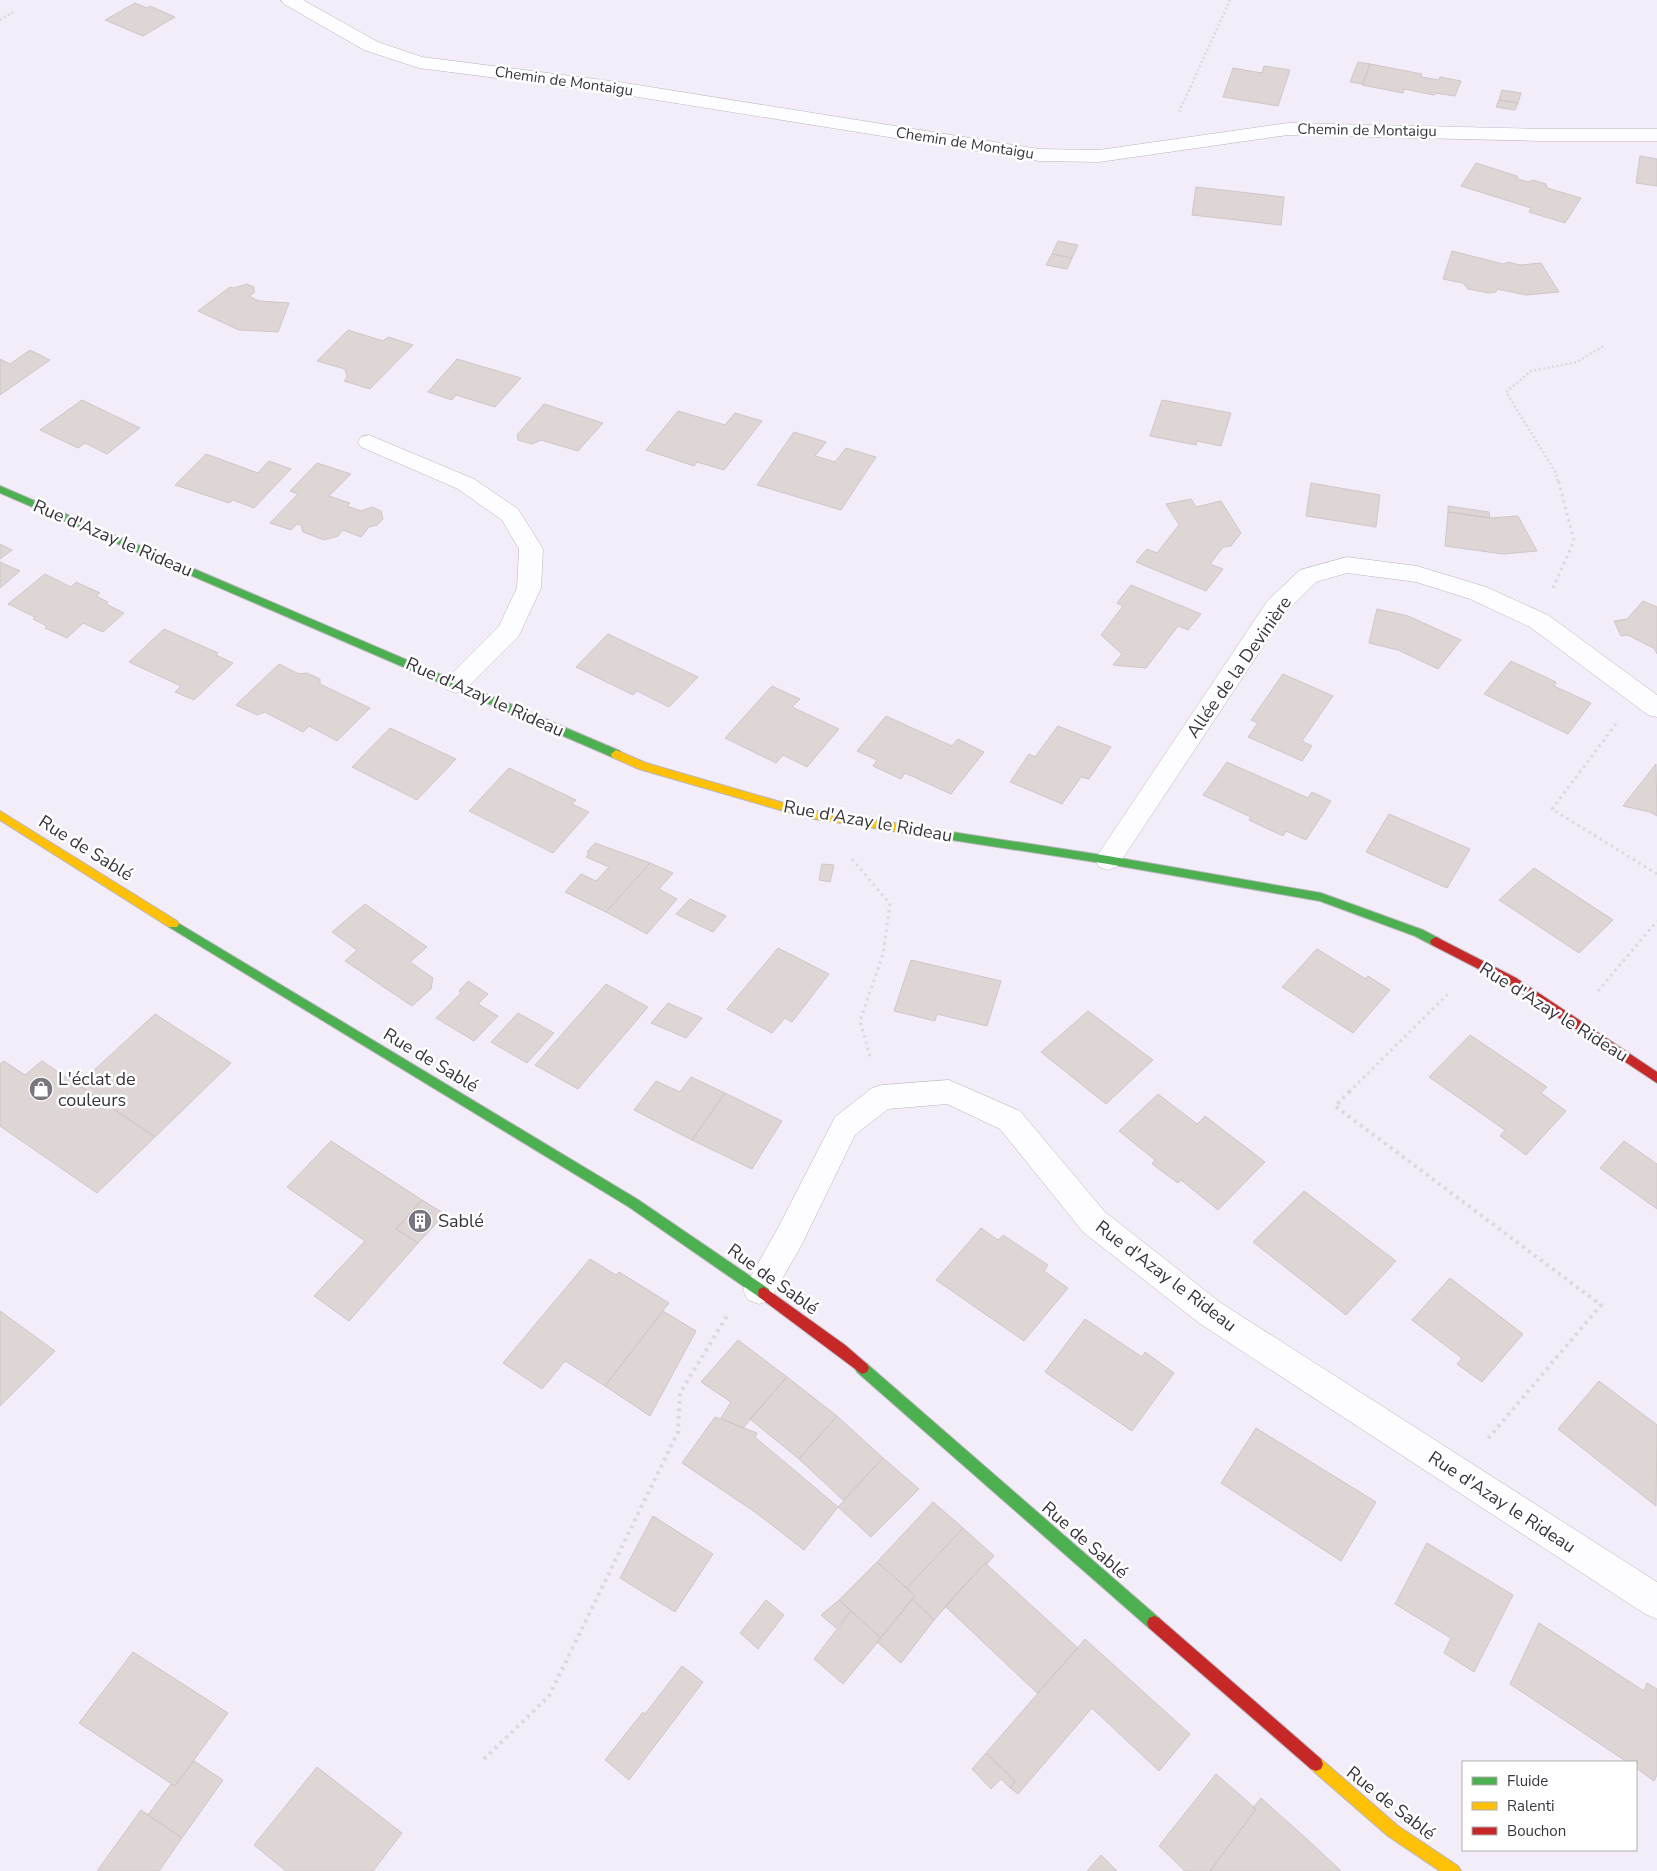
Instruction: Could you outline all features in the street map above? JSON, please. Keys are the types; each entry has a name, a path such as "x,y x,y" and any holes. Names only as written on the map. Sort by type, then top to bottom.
{"street":[{"name":"Chemin de Montaigu","path":"290,0 371,46 419,62 619,88 1039,155 1099,156 1288,129 1543,135 1657,135"},
{"path":"369,442 466,484 510,515 531,549 529,588 509,631 456,684"},
{"name":"Rue d'Azay le Rideau","path":"0,489 643,766 808,814 1108,860 1321,897 1419,933 1512,981 1657,1078"},
{"name":"Allée de la Devinière","path":"1108,860 1277,606 1308,576 1347,565 1417,574 1478,593 1539,621 1647,702"},
{"name":"Rue de Sablé","path":"0,815 232,960 615,1192 754,1286 840,1349 1394,1831 1453,1871"},
{"name":"Rue d'Azay le Rideau","path":"882,1097 949,1092 1010,1120 1094,1222 1210,1313 1657,1602"},
{"path":"754,1286 790,1236 845,1126 882,1097"}],"path":[{"path":"1188,143 1174,122 1230,0"},
{"path":"0,20 15,11"},
{"path":"1539,621 1574,541 1556,473 1506,392 1531,371 1577,362 1605,345"},
{"path":"1647,702 1552,809 1657,874"},
{"path":"835,818 848,854 890,904 883,954 860,1021 882,1097"},
{"path":"1573,1022 1657,921"},
{"path":"1459,1473 1601,1306 1335,1106 1478,964"},
{"path":"484,1759 549,1696 678,1432 680,1393 754,1286"}],"building":[{"path":"135,3 147,8 150,6 175,17 143,36 105,20"},
{"path":"1358,62 1370,64 1363,84 1350,82"},
{"path":"1370,64 1422,74 1421,77 1439,80 1440,77 1461,81 1455,96 1435,93 1434,95 1404,89 1403,93 1362,85"},
{"path":"1264,66 1290,70 1278,106 1223,97 1233,68 1262,73"},
{"path":"1502,90 1521,93 1518,103 1499,100"},
{"path":"1499,100 1518,103 1515,110 1496,107"},
{"path":"1640,156 1657,159 1657,186 1636,183"},
{"path":"1476,163 1517,176 1518,179 1528,182 1533,180 1546,184 1547,188 1581,198 1565,223 1529,212 1531,208 1461,186"},
{"path":"1196,187 1284,197 1281,225 1192,215"},
{"path":"1058,241 1078,245 1072,258 1052,254"},
{"path":"1452,251 1503,264 1508,262 1520,265 1541,263 1559,292 1526,295 1497,289 1496,292 1489,293 1468,289 1463,283 1443,279"},
{"path":"1052,254 1072,258 1067,269 1046,265"},
{"path":"247,284 254,287 254,293 249,296 259,301 289,303 278,332 239,330 198,311 230,287 234,288"},
{"path":"348,330 383,341 388,337 413,345 370,389 344,381 347,377 345,369 317,361"},
{"path":"30,350 50,360 0,395 0,359 10,364"},
{"path":"457,359 521,378 495,407 456,395 452,400 428,392"},
{"path":"82,400 140,428 107,454 85,443 78,448 40,430"},
{"path":"1162,400 1231,413 1221,446 1197,441 1196,445 1150,436"},
{"path":"544,404 603,423 578,451 541,440 532,444 518,440 517,435"},
{"path":"678,411 725,425 735,413 762,421 724,470 697,462 694,466 646,450"},
{"path":"794,432 826,442 815,456 835,462 846,448 876,457 841,510 757,485"},
{"path":"206,454 258,473 269,461 291,469 254,508 233,500 229,503 175,485"},
{"path":"317,463 351,474 329,496 350,503 347,506 361,511 372,507 381,511 383,519 377,525 369,527 361,537 343,530 338,536 324,540 303,532 301,525 297,524 291,530 270,523 298,494 290,491"},
{"path":"1311,483 1380,495 1376,527 1306,516"},
{"path":"1191,499 1196,507 1221,501 1241,533 1231,546 1223,547 1210,564 1223,569 1206,591 1136,562 1147,549 1157,553 1179,525 1166,504"},
{"path":"1448,506 1489,512 1490,518 1448,512"},
{"path":"1448,512 1490,518 1518,516 1537,551 1503,554 1445,546"},
{"path":"0,544 12,550 0,559"},
{"path":"0,562 20,571 0,588"},
{"path":"45,574 71,587 76,582 100,593 96,596 108,602 106,604 124,613 103,632 83,623 67,638 45,628 47,626 33,619 35,617 8,604"},
{"path":"1131,585 1201,614 1188,630 1178,626 1146,668 1113,665 1122,654 1101,635 1123,606 1117,603"},
{"path":"1643,601 1657,607 1657,654 1655,649 1628,635 1621,636 1614,621 1627,619"},
{"path":"1377,609 1408,616 1461,640 1438,669 1398,650 1369,643"},
{"path":"164,629 218,653 216,655 233,663 194,700 175,692 181,686 129,662"},
{"path":"608,634 698,677 669,707 637,691 633,695 576,667"},
{"path":"1511,661 1556,682 1554,686 1591,703 1568,734 1484,694"},
{"path":"279,664 299,674 307,673 320,679 320,684 370,708 337,741 309,726 303,732 265,712 257,715 236,705"},
{"path":"1283,674 1333,696 1302,741 1312,746 1302,761 1248,737 1258,723 1251,720"},
{"path":"772,686 800,699 792,707 839,729 807,767 783,755 776,763 725,738"},
{"path":"886,716 952,746 958,739 984,752 951,794 905,773 901,779 873,766 877,760 857,751"},
{"path":"1058,726 1111,747 1089,779 1081,777 1062,804 1010,782 1029,754 1035,757"},
{"path":"390,728 456,759 417,800 352,767"},
{"path":"1227,762 1308,798 1312,792 1331,801 1306,840 1286,831 1283,836 1249,820 1251,817 1203,795"},
{"path":"1656,764 1657,816 1650,812 1623,806"},
{"path":"509,768 576,800 572,804 589,812 553,853 469,811"},
{"path":"1389,814 1470,849 1447,888 1366,852"},
{"path":"595,843 650,863 606,912 565,892 581,874 596,881 609,867 586,857 589,853 587,852"},
{"path":"650,863 673,873 659,889 677,899 647,934 606,912"},
{"path":"822,864 834,865 830,882 819,880"},
{"path":"1534,868 1613,920 1579,953 1499,900"},
{"path":"690,899 726,916 713,932 676,914"},
{"path":"365,904 427,947 410,962 433,978 431,989 412,1006 345,961 357,950 332,932"},
{"path":"778,948 829,974 792,1022 785,1018 772,1033 727,1009"},
{"path":"1317,949 1366,979 1368,976 1390,990 1353,1033 1282,987"},
{"path":"911,960 1001,981 987,1026 937,1014 935,1021 894,1011"},
{"path":"468,981 488,994 478,1004 498,1016 474,1041 436,1018 461,993 459,991"},
{"path":"606,984 648,1007 578,1089 535,1065"},
{"path":"668,1003 702,1018 686,1038 651,1023"},
{"path":"1088,1011 1153,1060 1106,1104 1041,1052"},
{"path":"518,1013 554,1033 527,1063 491,1042"},
{"path":"155,1014 231,1063 155,1137 78,1085"},
{"path":"1470,1035 1547,1087 1541,1093 1566,1111 1526,1155 1500,1136 1505,1130 1429,1077"},
{"path":"4,1061 25,1075 42,1061 155,1137 97,1193 0,1126 0,1064"},
{"path":"691,1077 725,1093 692,1140 634,1110 656,1081 680,1092"},
{"path":"725,1093 782,1121 752,1169 692,1140"},
{"path":"1158,1094 1197,1124 1205,1116 1265,1162 1218,1210 1181,1180 1178,1183 1152,1164 1155,1160 1119,1131"},
{"path":"331,1141 422,1200 396,1229 418,1243 349,1321 314,1296 365,1241 287,1187"},
{"path":"1624,1141 1657,1164 1657,1209 1600,1168"},
{"path":"1304,1191 1396,1261 1346,1315 1253,1242"},
{"name":"Sablé","path":"422,1200 445,1214 418,1243 396,1229"},
{"path":"981,1228 998,1240 1003,1235 1048,1265 1044,1271 1068,1288 1024,1341 936,1280"},
{"path":"590,1259 616,1275 619,1272 669,1303 605,1386 565,1361 542,1389 503,1363"},
{"path":"1450,1278 1523,1334 1482,1382 1457,1364 1462,1358 1412,1320"},
{"path":"0,1311 55,1351 0,1406"},
{"path":"663,1311 696,1331 650,1416 605,1386"},
{"path":"1085,1319 1142,1357 1145,1352 1174,1373 1132,1431 1045,1372"},
{"path":"738,1340 787,1377 743,1428 721,1418 731,1402 701,1382"},
{"path":"787,1377 837,1416 799,1459 750,1419"},
{"path":"1599,1381 1657,1425 1656,1506 1558,1429"},
{"path":"837,1416 883,1458 843,1500 799,1459"},
{"path":"715,1417 757,1433 755,1437 838,1507 804,1550 755,1512 682,1463"},
{"path":"1256,1428 1376,1502 1341,1561 1221,1483"},
{"path":"883,1458 919,1489 871,1537 838,1507"},
{"path":"933,1502 963,1528 907,1588 877,1562"},
{"path":"653,1516 713,1554 675,1612 620,1578"},
{"path":"963,1528 994,1556 987,1564 985,1563 934,1620 912,1599 915,1596 907,1588"},
{"path":"1427,1543 1513,1595 1474,1672 1444,1653 1451,1638 1395,1604"},
{"path":"877,1562 915,1596 881,1638 839,1600"},
{"path":"985,1563 1078,1648 1037,1693 945,1606"},
{"path":"912,1599 934,1620 901,1663 877,1642"},
{"path":"766,1600 784,1615 758,1649 740,1633"},
{"path":"839,1600 851,1611 836,1628 821,1615"},
{"path":"851,1611 881,1638 843,1684 814,1659"},
{"path":"1539,1623 1644,1691 1647,1683 1657,1689 1657,1775 1654,1781 1637,1769 1637,1761 1626,1761 1510,1684"},
{"path":"1085,1639 1190,1734 1159,1771 1092,1708 1018,1794 1010,1788 1015,1781 986,1753"},
{"path":"133,1652 228,1713 175,1786 79,1723"},
{"path":"682,1666 703,1682 629,1780 605,1760 643,1712 645,1714"},
{"path":"986,1753 1015,1781 1010,1788 1001,1779 991,1789 972,1769"},
{"path":"194,1761 223,1780 182,1838 148,1815 171,1784 175,1786"},
{"path":"317,1767 402,1833 373,1871 286,1871 254,1845"},
{"path":"1216,1774 1256,1809 1210,1871 1185,1871 1159,1846"},
{"path":"1261,1798 1341,1871 1210,1871 1256,1809 1253,1808"},
{"path":"141,1810 182,1838 159,1871 97,1871"},
{"path":"1101,1855 1117,1871 1087,1871"}],"traffic: fast":[{"path":"0,489 616,754"},
{"path":"913,830 1108,860 1321,897 1419,933 1436,942"},
{"path":"173,924 633,1203 764,1293"},
{"path":"862,1368 1154,1623"}],"traffic: slow":[{"path":"616,754 643,766 808,814 913,830"},
{"path":"0,815 173,924"},
{"path":"1316,1764 1393,1831 1453,1871"}],"traffic: jam":[{"path":"1436,942 1512,981 1657,1078"},
{"path":"764,1293 840,1349 862,1368"},
{"path":"1154,1623 1316,1764"}],"place":[{"name":"L'éclat de couleurs","path":"41,1089"},
{"name":"Sablé","path":"420,1221"}]}
